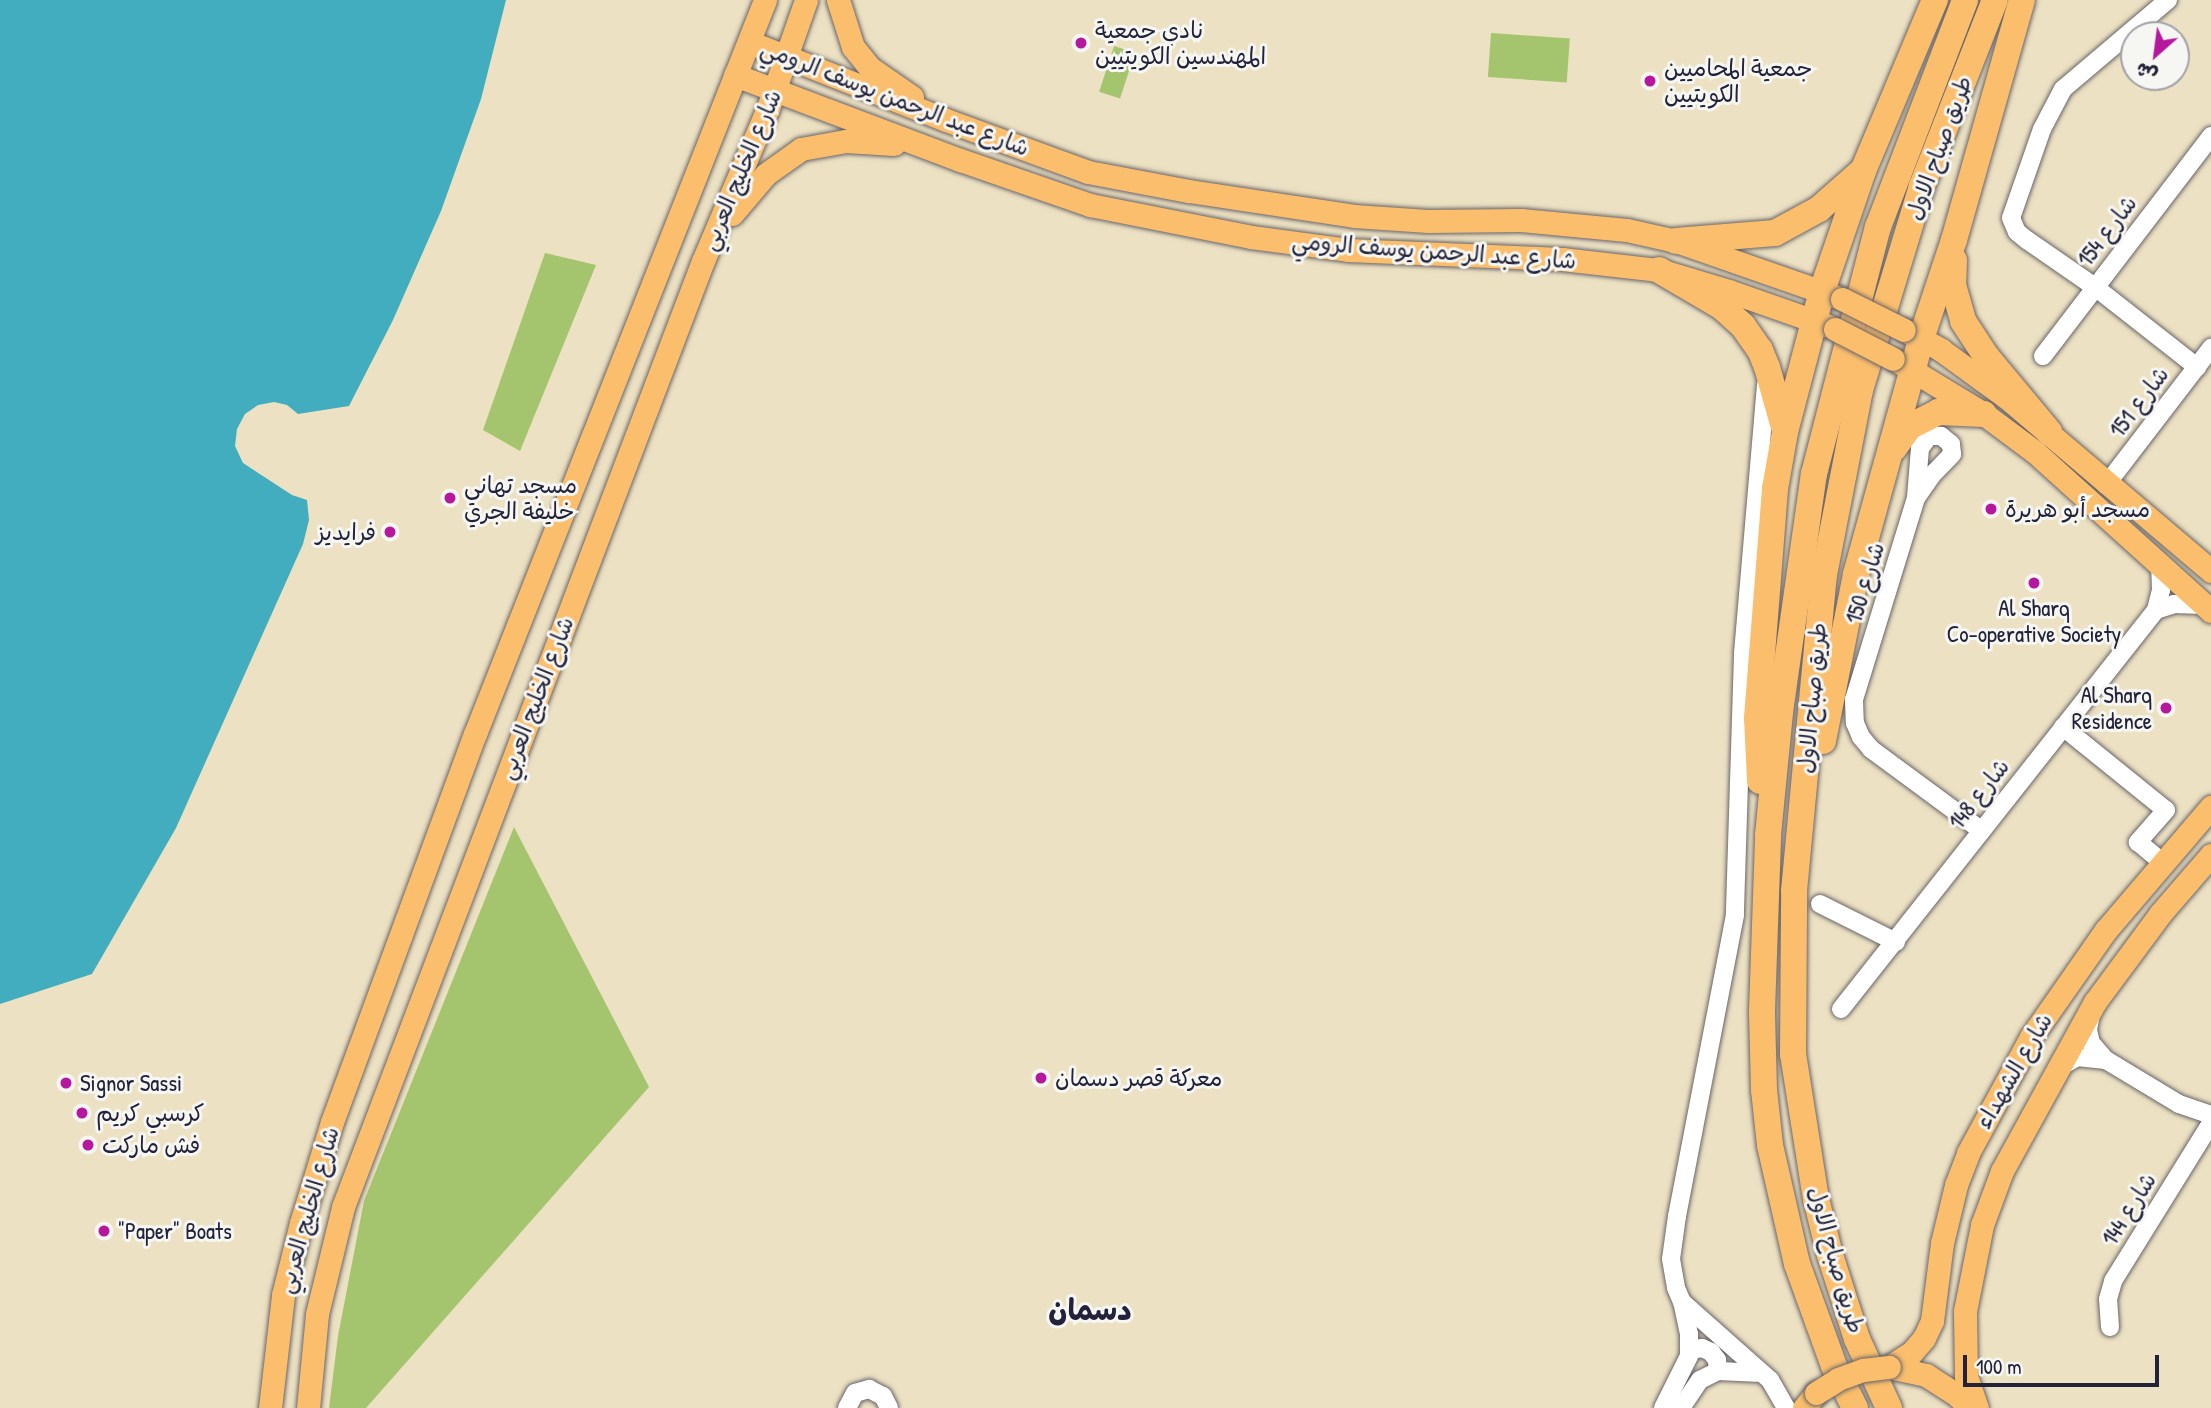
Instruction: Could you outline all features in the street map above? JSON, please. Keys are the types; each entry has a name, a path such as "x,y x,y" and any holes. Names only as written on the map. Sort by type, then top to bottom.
{"highway":[{"path":"1768,835 1759,775 1757,718 1775,489 1784,437 1824,324 1863,171 1935,0"},
{"name":"طريق صباح الاول","path":"1855,1408 1834,1366 1797,1264 1770,1144 1764,1090 1762,1011 1768,835 1780,712 1814,474 1878,227 1965,0"},
{"name":"طريق صباح الاول","path":"1889,1408 1857,1339 1829,1255 1816,1199 1793,1054 1794,891 1824,575 1860,390 1922,186 1995,0"},
{"path":"1794,891 1856,574 1889,455 1903,364 1912,335 1954,240 2022,0"},
{"path":"1675,241 1775,233 1819,209 1863,171"},
{"path":"1954,240 1954,285 1963,321 1986,356 2049,432"},
{"path":"1659,270 1722,307 1743,326 1760,350 1767,367 1784,437"},
{"path":"1889,455 1909,428 1922,418 1954,410 1984,414"},
{"path":"1760,466 1768,449 1784,437"}],"main road":[{"name":"شارع الخليج العربي","path":"270,1408 277,1332 289,1268 314,1179 350,1073 475,734 765,0"},
{"name":"شارع الخليج العربي","path":"308,1408 317,1314 332,1243 386,1088 703,261 775,90 806,0"},
{"path":"838,0 847,35 870,68 946,120"},
{"name":"شارع عبد الرحمن يوسف الرومي","path":"749,42 972,130 1088,172 1189,191 1354,216 1428,221 1521,220 1627,230 1675,241 1832,295 1912,335 2006,397 2049,432 2106,485 2211,571"},
{"name":"شارع عبد الرحمن يوسف الرومي","path":"736,75 950,156 1090,205 1251,237 1348,250 1562,259 1659,270 1824,324 1903,364 1984,414 2035,452 2207,608"},
{"path":"703,261 750,190 779,162 801,149 832,141 860,141 950,156 950,137 957,130 972,130"},
{"name":"شارع الشهداء","path":"1889,1367 1912,1352 1924,1338 1932,1321 1942,1244 1956,1185 1994,1101 2062,989 2162,862 2211,807"},
{"name":"شارع الشهداء","path":"1978,1408 1966,1376 1963,1339 1969,1285 1978,1242 2002,1171 2095,1002 2152,923 2211,855"},
{"path":"350,1073 351,1083 360,1093 374,1096 386,1088"},
{"path":"1810,1401 1838,1379 1863,1370 1889,1367 1926,1375 1958,1396 1970,1408"}],"street":[{"path":"2168,0 2063,89 2042,129 2014,203 2011,218 2017,232 2095,287 2197,367"},
{"name":"شارع 154","path":"2043,356 2211,136"},
{"name":"شارع 151","path":"2106,485 2211,348"},
{"path":"1663,1408 1687,1363 1690,1350 1671,1259 1676,1216 1735,915 1743,656 1767,367"},
{"name":"شارع 150","path":"1916,498 1854,700 1855,723 1861,737 1871,749 1981,830"},
{"path":"2156,610 2161,590 2160,567"},
{"path":"2156,610 2174,604 2207,608"},
{"name":"شارع 148","path":"1841,1009 2156,610"},
{"path":"2063,727 2166,810 2138,842 2162,862"},
{"path":"1820,904 1896,942"},
{"path":"2095,1002 2090,1018 2089,1037 2094,1048 2106,1059 2179,1104 2211,1115"},
{"path":"2060,1067 2077,1057 2106,1059"},
{"name":"شارع 144","path":"2110,1327 2108,1299 2113,1281 2211,1123"},
{"path":"1682,1302 1762,1373 1780,1394 1786,1408"},
{"path":"1690,1350 1702,1348 1711,1352 1717,1360 1718,1371"},
{"path":"1681,1408 1700,1380 1718,1371 1762,1373"},
{"path":"847,1408 855,1393 869,1389 883,1396 888,1408"}],"green space":[{"path":"1491,33 1570,39 1567,82 1488,77"},
{"path":"1114,46 1135,53 1120,98 1099,92"},
{"path":"545,253 596,265 520,451 483,430"},
{"path":"514,827 649,1087 366,1408 329,1408 338,1336 364,1201"}],"water":[{"path":"0,0 506,0 481,99 441,211 393,320 349,406 298,414 287,405 274,402 258,405 245,414 237,429 235,446 243,463 292,495 307,500 309,520 303,544 176,828 92,974 0,1004"}],"place":[{"name":"نادي جمعية المهندسين الكويتيين","path":"1081,43"},
{"name":"جمعية المحاميين الكويتيين","path":"1650,81"},
{"name":"مسجد تهاني خليفة الجري","path":"450,498"},
{"name":"مسجد أبو هريرة","path":"1991,509"},
{"name":"فرايديز","path":"390,532"},
{"name":"Al Sharq Co-operative Society","path":"2034,583"},
{"name":"Al Sharq Residence","path":"2166,708"},
{"name":"معركة قصر دسمان","path":"1041,1078"},
{"name":"Signor Sassi","path":"66,1083"},
{"name":"كرسبي كريم","path":"82,1113"},
{"name":"فش ماركت","path":"88,1145"},
{"name":"\"Paper\" Boats","path":"104,1231"}],"district":[{"name":"دسمان","path":"1090,1309"}]}
